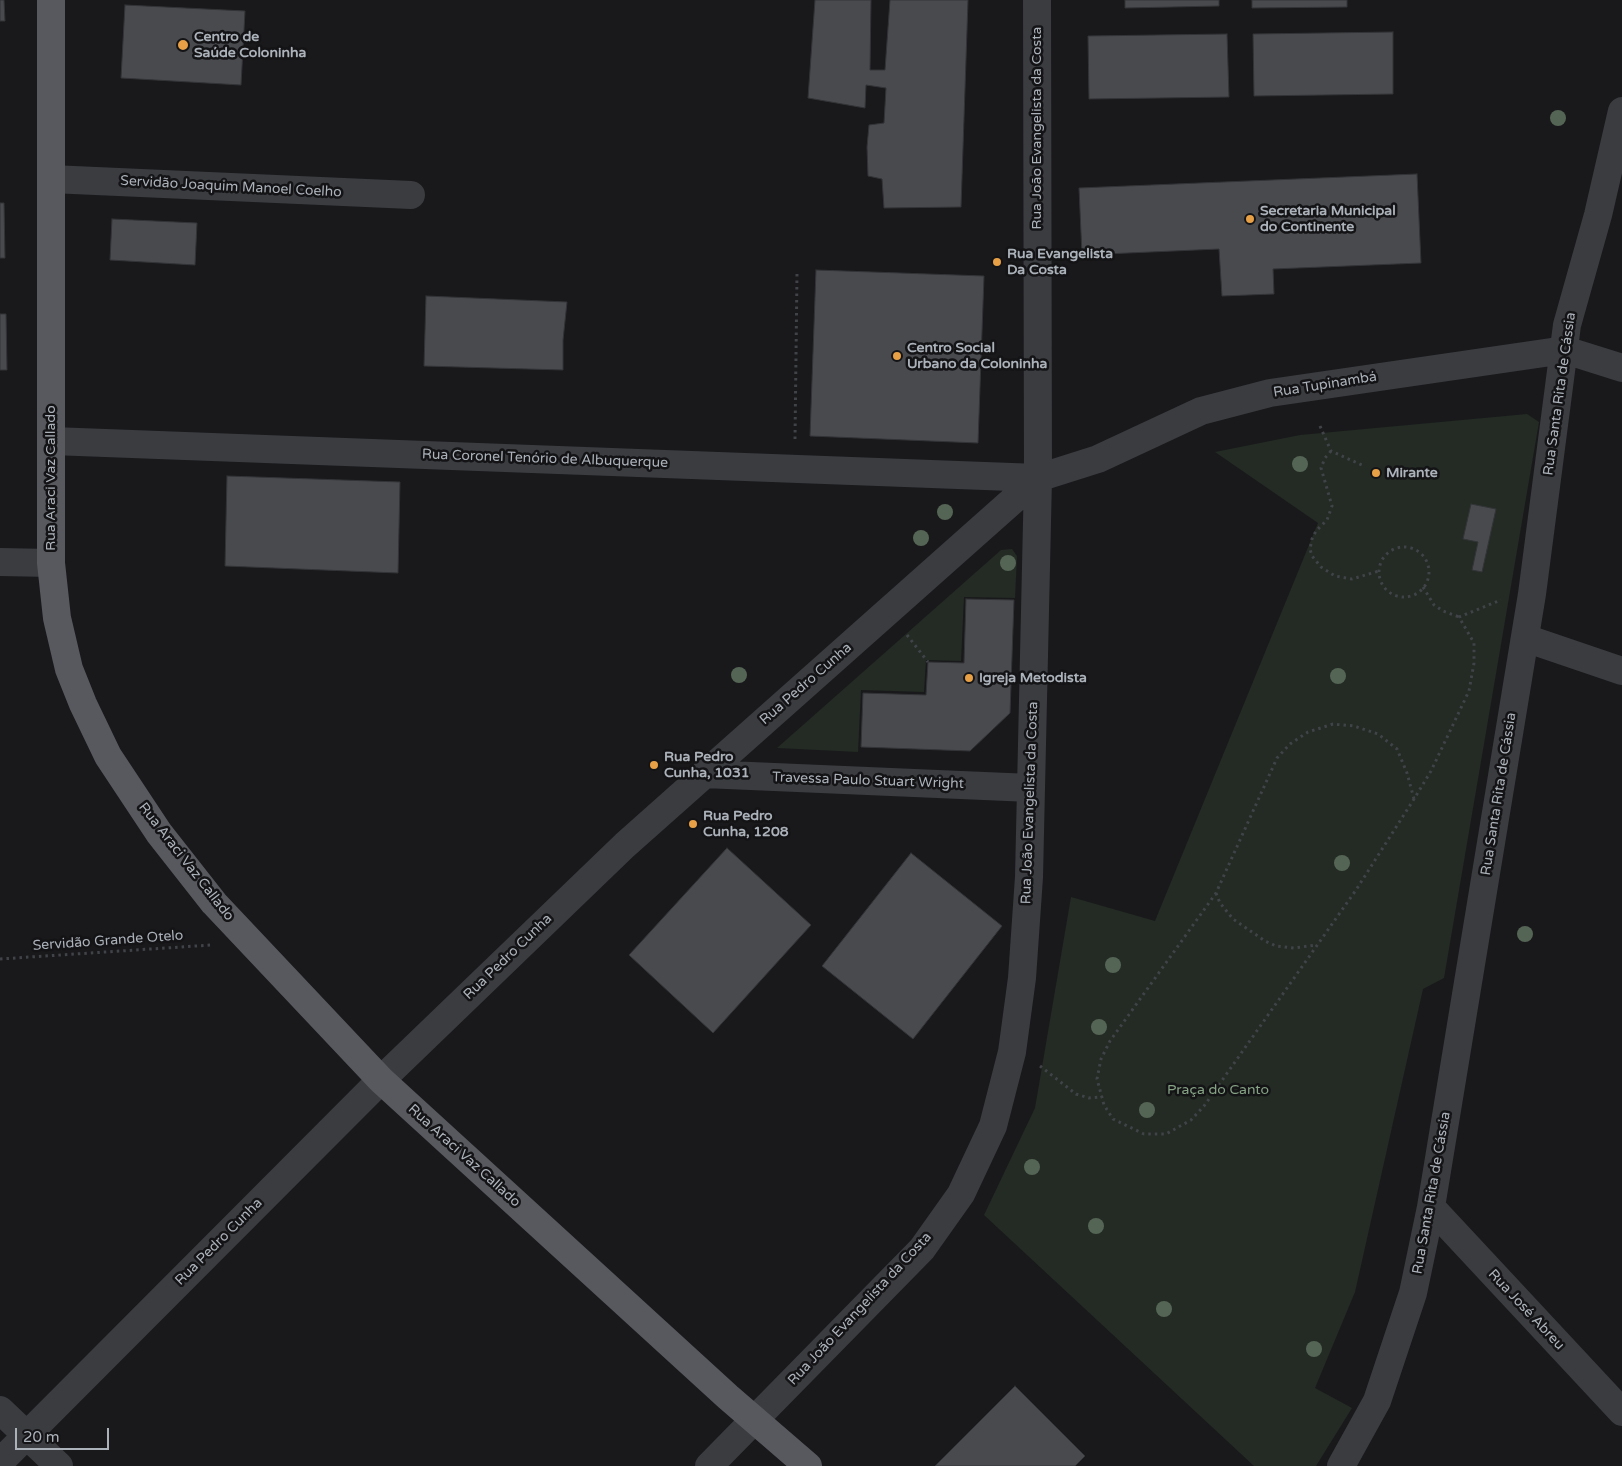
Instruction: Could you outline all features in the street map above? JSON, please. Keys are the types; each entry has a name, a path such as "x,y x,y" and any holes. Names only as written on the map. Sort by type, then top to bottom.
{"main road":[{"name":"Rua Araci Vaz Callado","path":"51,0 51,563 57,618 69,669 83,704 108,756 159,833 214,903 381,1080 808,1466"}],"street":[{"name":"Rua João Evangelista da Costa","path":"709,1466 922,1249 961,1194 993,1126 1012,1052 1022,978 1029,877 1038,478 1037,0"},
{"name":"Rua Santa Rita de Cássia","path":"1341,1466 1377,1400 1396,1348 1413,1293 1431,1207 1524,638 1567,325 1598,215 1622,111"},
{"name":"Servidão Joaquim Manoel Coelho","path":"51,179 411,195"},
{"name":"Rua Tupinambá","path":"1038,478 1098,459 1200,411 1270,393 1565,350 1622,368"},
{"name":"Rua Coronel Tenório de Albuquerque","path":"52,441 1038,478"},
{"name":"Rua Pedro Cunha","path":"0,1462 381,1080 625,845 1038,478"},
{"path":"0,562 51,563"},
{"path":"1524,638 1622,670"},
{"name":"Travessa Paulo Stuart Wright","path":"704,774 1031,788"},
{"name":"Rua José Abreu","path":"1431,1207 1622,1412"},
{"path":"0,1410 59,1466"}],"path":[{"path":"795,449 797,272"},
{"path":"1320,426 1331,451 1364,466"},
{"path":"1331,451 1325,458 1321,468 1332,506 1327,520 1316,531 1312,539 1310,549 1312,556 1327,572 1343,578 1358,578 1379,572"},
{"path":"1406,546 1414,548 1421,553 1429,568 1429,576 1423,588 1414,595 1398,596 1384,587 1379,572 1384,556 1390,550 1406,546"},
{"path":"1423,588 1434,605 1443,612 1459,617 1510,597"},
{"path":"1414,799 1407,773 1397,748 1378,734 1354,726 1333,724 1308,732 1290,744 1277,758 1216,893 1110,1040 1101,1059 1097,1079 1102,1097 1113,1119 1144,1134 1166,1134 1191,1120 1204,1106 1356,890 1414,799 1435,764 1469,691 1474,663 1474,643 1459,617"},
{"path":"903,631 928,662"},
{"path":"1216,893 1220,903 1233,919 1265,941 1286,948 1304,948 1317,945"},
{"name":"Servidão Grande Otelo","path":"0,959 217,945"},
{"path":"1034,1062 1076,1094 1089,1098 1102,1097"}],"green space":[{"name":"Praça do Canto","path":"1527,414 1539,422 1444,978 1423,989 1355,1292 1315,1388 1352,1408 1316,1466 1254,1466 984,1215 1035,1108 1071,897 1155,921 1318,523 1215,452 1300,435"},
{"path":"1012,549 1017,556 1015,598 964,597 961,661 926,660 924,692 861,690 858,752 777,748 1001,550"}],"building":[{"path":"0,0 4,0 5,21 0,21"},
{"path":"815,0 871,0 870,70 885,70 890,0 968,0 961,207 884,208 882,179 868,176 867,147 869,125 884,123 886,88 866,85 865,108 808,98"},
{"path":"1125,0 1219,0 1219,6 1125,8"},
{"path":"1252,0 1347,0 1347,7 1252,8"},
{"name":"Centro de Saúde Coloninha","path":"125,5 245,11 241,85 121,78"},
{"path":"1393,32 1393,94 1254,96 1253,34"},
{"path":"1227,34 1229,97 1089,99 1088,36"},
{"name":"Secretaria Municipal do Continente","path":"1417,174 1421,263 1273,269 1274,294 1222,296 1219,249 1082,255 1079,188"},
{"path":"0,203 4,203 5,258 0,258"},
{"path":"112,219 197,223 195,265 110,260"},
{"name":"Centro Social Urbano da Coloninha","path":"816,270 984,276 978,443 810,436"},
{"path":"426,296 567,302 563,340 563,370 424,366"},
{"path":"0,314 6,314 7,370 0,370"},
{"path":"227,476 400,482 398,573 225,566"},
{"path":"1471,504 1496,509 1482,572 1472,570 1478,542 1463,539"},
{"name":"Igreja Metodista","path":"966,599 1014,600 1010,713 970,751 861,747 863,693 926,695 928,662 964,663"},
{"path":"727,848 811,925 713,1033 629,955"},
{"path":"911,853 1002,926 913,1039 822,966"},
{"path":"1015,1386 1085,1456 1075,1466 935,1466"}],"place":[{"name":"Centro de Saúde Coloninha","path":"183,45"},
{"name":"Secretaria Municipal do Continente","path":"1250,219"},
{"name":"Rua Evangelista Da Costa","path":"997,262"},
{"name":"Centro Social Urbano da Coloninha","path":"897,356"},
{"name":"Mirante","path":"1376,473"},
{"name":"Igreja Metodista","path":"969,678"},
{"name":"Rua Pedro Cunha, 1031","path":"654,765"},
{"name":"Rua Pedro Cunha, 1208","path":"693,824"}]}
